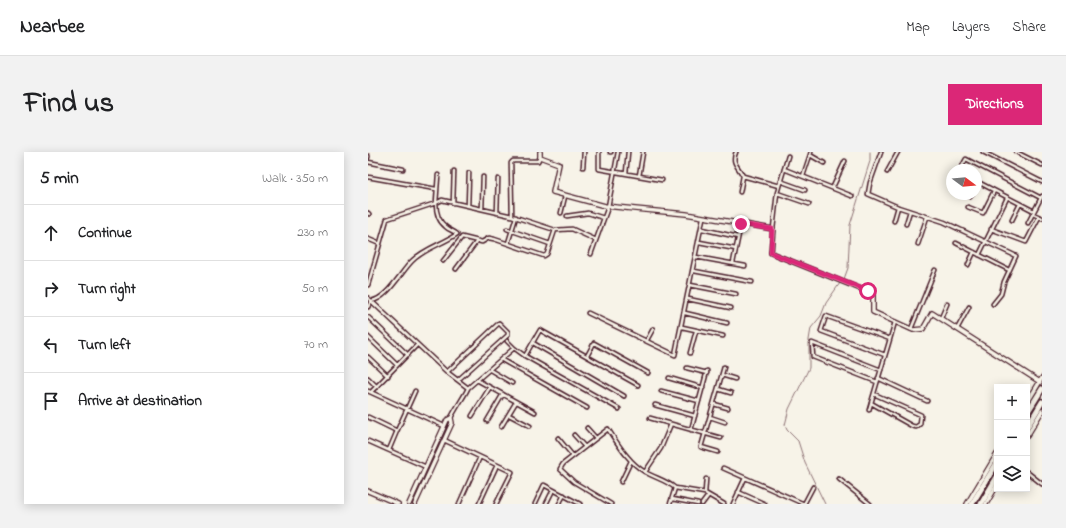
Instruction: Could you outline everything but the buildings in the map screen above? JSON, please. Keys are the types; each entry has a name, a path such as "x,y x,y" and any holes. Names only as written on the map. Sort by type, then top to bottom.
{"highway":[{"path":"1030,408 1042,389"},
{"path":"1030,422 1042,402"},
{"path":"972,504 994,468"},
{"path":"981,504 994,482"}],"street":[{"path":"540,152 540,158"},
{"path":"583,167 584,152"},
{"path":"599,152 598,167 602,170 662,180"},
{"path":"591,254 608,207 618,152"},
{"path":"626,173 628,152"},
{"path":"639,176 643,152"},
{"path":"736,152 733,160 734,165 743,176 779,186"},
{"path":"881,152 870,183 868,194 898,207 944,222 986,240 1016,256 1004,282 1002,294 993,304"},
{"path":"888,172 898,152"},
{"path":"983,152 1042,182"},
{"path":"1016,152 1042,165"},
{"path":"803,176 811,154 824,162"},
{"path":"788,156 777,193 772,229 771,253 873,294 873,312 910,329 923,329 932,313 1041,380 1030,398"},
{"path":"540,158 559,164 553,192 565,196 608,207 686,214 772,229"},
{"path":"512,216 511,163 513,161 538,161 540,158"},
{"path":"963,164 966,159 975,164"},
{"path":"832,187 845,161"},
{"path":"368,162 403,169"},
{"path":"982,168 1041,199 1028,223"},
{"path":"784,169 852,196"},
{"path":"453,203 454,170"},
{"path":"468,173 468,206"},
{"path":"368,307 372,301 379,299 413,260 426,250 457,234 446,228 436,213 436,189 438,175"},
{"path":"368,176 436,189"},
{"path":"740,192 743,176"},
{"path":"482,209 483,177"},
{"path":"497,213 498,178"},
{"path":"780,181 805,190"},
{"path":"982,185 1020,204 1040,218 1026,242 991,229"},
{"path":"968,207 983,213 994,191"},
{"path":"777,193 809,204"},
{"path":"561,213 565,196"},
{"path":"979,254 1007,198"},
{"path":"368,285 389,218 436,203 440,200 516,217 555,230 572,229 596,240"},
{"path":"1012,220 1020,204"},
{"path":"894,221 898,207"},
{"path":"906,224 910,211"},
{"path":"567,216 588,213 604,218"},
{"path":"508,243 516,217"},
{"path":"918,244 928,217"},
{"path":"588,313 647,340 675,355 700,242 703,218"},
{"path":"733,264 741,224"},
{"path":"506,229 550,244"},
{"path":"702,229 738,237"},
{"path":"443,261 462,237 477,241 494,239 544,256 547,254 555,230"},
{"path":"368,239 380,244"},
{"path":"456,269 477,241"},
{"path":"700,242 736,249"},
{"path":"956,243 1009,270"},
{"path":"968,265 974,252"},
{"path":"696,257 745,266"},
{"path":"910,329 935,270"},
{"path":"694,271 752,282"},
{"path":"690,285 736,294"},
{"path":"368,298 417,345 447,372 468,388"},
{"path":"688,299 731,308"},
{"path":"940,318 947,304"},
{"path":"956,329 969,307"},
{"path":"685,313 727,323"},
{"path":"885,355 820,331 826,316 890,340"},
{"path":"368,317 408,355"},
{"path":"869,410 895,321"},
{"path":"447,372 500,323 508,332 508,335 458,380"},
{"path":"682,327 723,336"},
{"path":"647,340 653,329"},
{"path":"525,356 540,330 638,385"},
{"path":"690,353 696,331"},
{"path":"368,337 397,366"},
{"path":"508,341 514,348 525,356 618,409"},
{"path":"533,343 624,396"},
{"path":"587,356 594,343 648,373"},
{"path":"877,382 813,357 812,343 881,370"},
{"path":"371,392 417,345"},
{"path":"409,504 447,420 451,418 462,397 468,391 468,388 514,348"},
{"path":"368,358 388,376"},
{"path":"502,360 587,408"},
{"path":"718,452 701,448 724,367"},
{"path":"687,368 707,372 691,430"},
{"path":"490,370 512,383"},
{"path":"722,375 735,379"},
{"path":"368,378 377,387"},
{"path":"669,378 702,388"},
{"path":"878,378 927,401"},
{"path":"478,380 535,412"},
{"path":"472,416 490,387"},
{"path":"718,389 731,393"},
{"path":"368,391 445,426"},
{"path":"389,450 416,391"},
{"path":"661,391 699,401"},
{"path":"487,421 503,394"},
{"path":"871,403 912,426 918,426 922,421 921,415 874,394"},
{"path":"501,427 516,402"},
{"path":"714,404 728,408"},
{"path":"655,405 695,416"},
{"path":"1030,431 1042,411"},
{"path":"508,415 530,426"},
{"path":"368,417 397,431"},
{"path":"415,504 452,423 451,418"},
{"path":"650,418 721,438"},
{"path":"710,418 725,422"},
{"path":"645,472 661,448 671,424"},
{"path":"587,428 596,438"},
{"path":"610,504 561,471 560,467 608,429 631,461 645,472 664,480 675,488 705,493 723,504"},
{"path":"574,435 584,447"},
{"path":"558,438 573,456"},
{"path":"444,440 512,472 496,504"},
{"path":"368,441 426,467"},
{"path":"967,504 996,456"},
{"path":"459,504 480,457"},
{"path":"621,482 631,461"},
{"path":"479,504 497,465"},
{"path":"723,468 804,504 813,487"},
{"path":"1030,474 1042,484"},
{"path":"733,504 745,478"},
{"path":"705,493 706,479"},
{"path":"839,479 870,504"},
{"path":"535,504 544,485 578,504"},
{"path":"670,504 675,488"},
{"path":"368,490 398,504"},
{"path":"546,504 553,490"},
{"path":"986,504 994,490"},
{"path":"738,492 765,504"},
{"path":"559,504 564,495"},
{"path":"702,504 708,496"},
{"path":"672,499 698,504"}],"waterway":[{"path":"844,279 848,268 850,225 870,161 870,152"},
{"path":"825,504 805,463 798,441 787,430 785,425 789,409 809,368 809,340 811,328 821,316 826,303 840,283"}],"route":[{"path":"741,224 772,229 771,253 868,291"}]}
